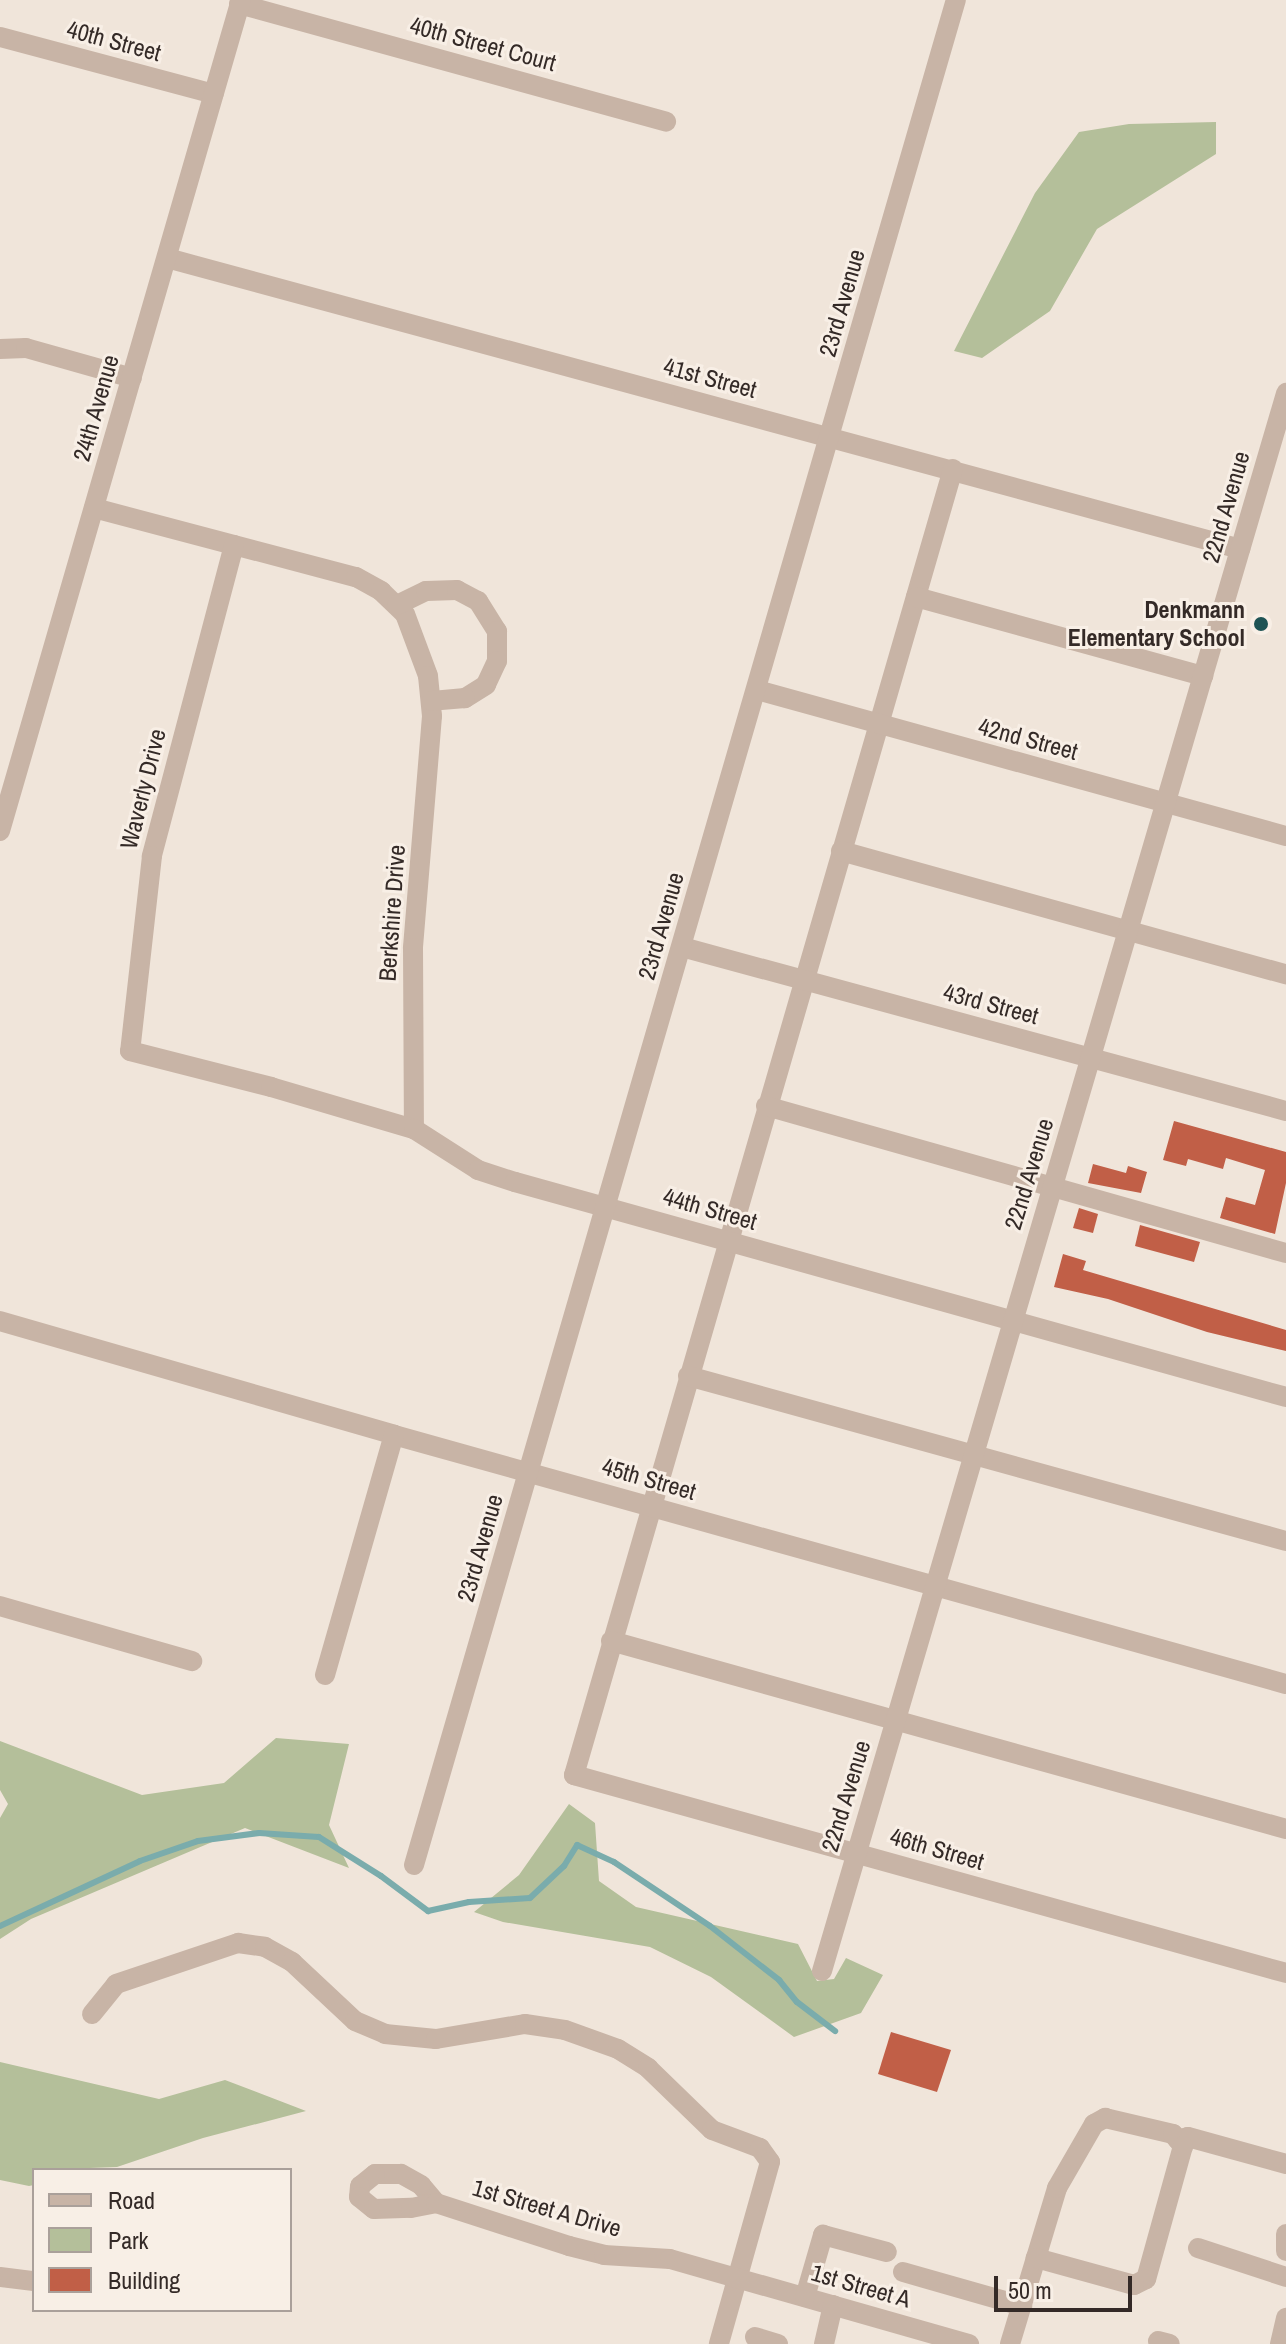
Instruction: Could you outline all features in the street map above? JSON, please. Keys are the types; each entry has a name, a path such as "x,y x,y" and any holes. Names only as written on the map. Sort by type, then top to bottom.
{"street":[{"name":"23rd Avenue","path":"414,1865 956,0"},
{"name":"24th Avenue","path":"0,831 240,2"},
{"name":"40th Street Court","path":"240,2 666,122"},
{"name":"40th Street","path":"0,37 214,94"},
{"name":"41st Street","path":"167,258 1240,549"},
{"path":"0,349 26,348 132,378"},
{"name":"22nd Avenue","path":"822,1971 1286,393"},
{"path":"953,469 611,1641 1286,1829"},
{"name":"Berkshire Drive","path":"94,508 356,577 405,614 420,652 432,701 413,948 414,1129"},
{"name":"Waverly Drive","path":"130,1051 152,856 234,545"},
{"path":"397,605 426,591 457,590 478,601 497,631 497,661 486,685 465,698 432,701"},
{"path":"916,597 1203,676"},
{"name":"42nd Street","path":"757,690 1286,836"},
{"path":"841,851 1286,974"},
{"name":"43rd Street","path":"682,947 1286,1111"},
{"name":"44th Street","path":"130,1051 271,1087 414,1129 478,1170 1286,1397"},
{"path":"766,1106 1286,1253"},
{"name":"45th Street","path":"0,1321 394,1435 1286,1684"},
{"path":"688,1376 975,1452 1286,1541"},
{"path":"325,1675 394,1435"},
{"path":"0,1606 192,1661"},
{"name":"46th Street","path":"611,1641 574,1775 1286,1973"},
{"path":"92,2014 116,1984 238,1943 265,1947 292,1962 355,2021 385,2034 436,2039 525,2024 565,2030 605,2043 648,2068 712,2130 749,2143 767,2154 770,2162 767,2178 719,2344"},
{"path":"1010,2344 1057,2188 1094,2124 1105,2118 1173,2134 1183,2146 1146,2279 1134,2285 1036,2258"},
{"path":"1178,2140 1188,2137 1286,2164"},
{"name":"1st Street A Drive","path":"436,2203 604,2255 670,2259 738,2278"},
{"path":"1286,2234 1286,2251"},
{"path":"805,2297 823,2235 887,2252"},
{"path":"1198,2248 1286,2277"},
{"path":"903,2272 1022,2306"},
{"path":"0,2277 32,2281"},
{"name":"1st Street A","path":"738,2278 968,2344"},
{"path":"824,2344 833,2305"},
{"path":"1280,2344 1286,2318"},
{"path":"755,2337 778,2344"}],"green space":[{"path":"1216,122 1216,154 1097,229 1050,311 982,358 954,351 1035,193 1079,132 1129,124"},
{"path":"276,1738 349,1744 329,1825 349,1868 245,1828 31,1919 0,1939 0,1818 8,1804 0,1790 0,1741 142,1795 224,1783"},
{"path":"569,1804 595,1823 599,1881 636,1907 798,1944 817,1981 834,1979 846,1958 883,1975 861,2013 794,2037 711,1977 650,1947 503,1922 474,1912 519,1875"},
{"path":"0,2062 159,2099 225,2080 306,2111 203,2138 117,2167 32,2168 32,2185 29,2186 0,2180"}],"building":[{"path":"1174,1121 1286,1152 1286,1183 1275,1234 1220,1218 1226,1197 1255,1205 1265,1170 1226,1158 1223,1169 1188,1159 1186,1166 1163,1160"},
{"path":"1093,1164 1126,1173 1128,1166 1147,1172 1141,1193 1088,1183"},
{"path":"1079,1208 1098,1214 1093,1233 1073,1228"},
{"path":"1140,1225 1200,1242 1194,1262 1135,1246"},
{"path":"1063,1254 1086,1261 1083,1270 1286,1330 1286,1351 1207,1332 1108,1299 1054,1287"},
{"path":"891,2032 951,2050 937,2092 878,2074"}],"waterway":[{"path":"0,1926 140,1861 198,1841 259,1833 319,1837 381,1876 428,1911 469,1902 530,1898 564,1866 577,1845 614,1862 710,1926 779,1980 797,2002 835,2031"}],"place":[{"name":"Denkmann Elementary School","path":"1261,624"}]}
